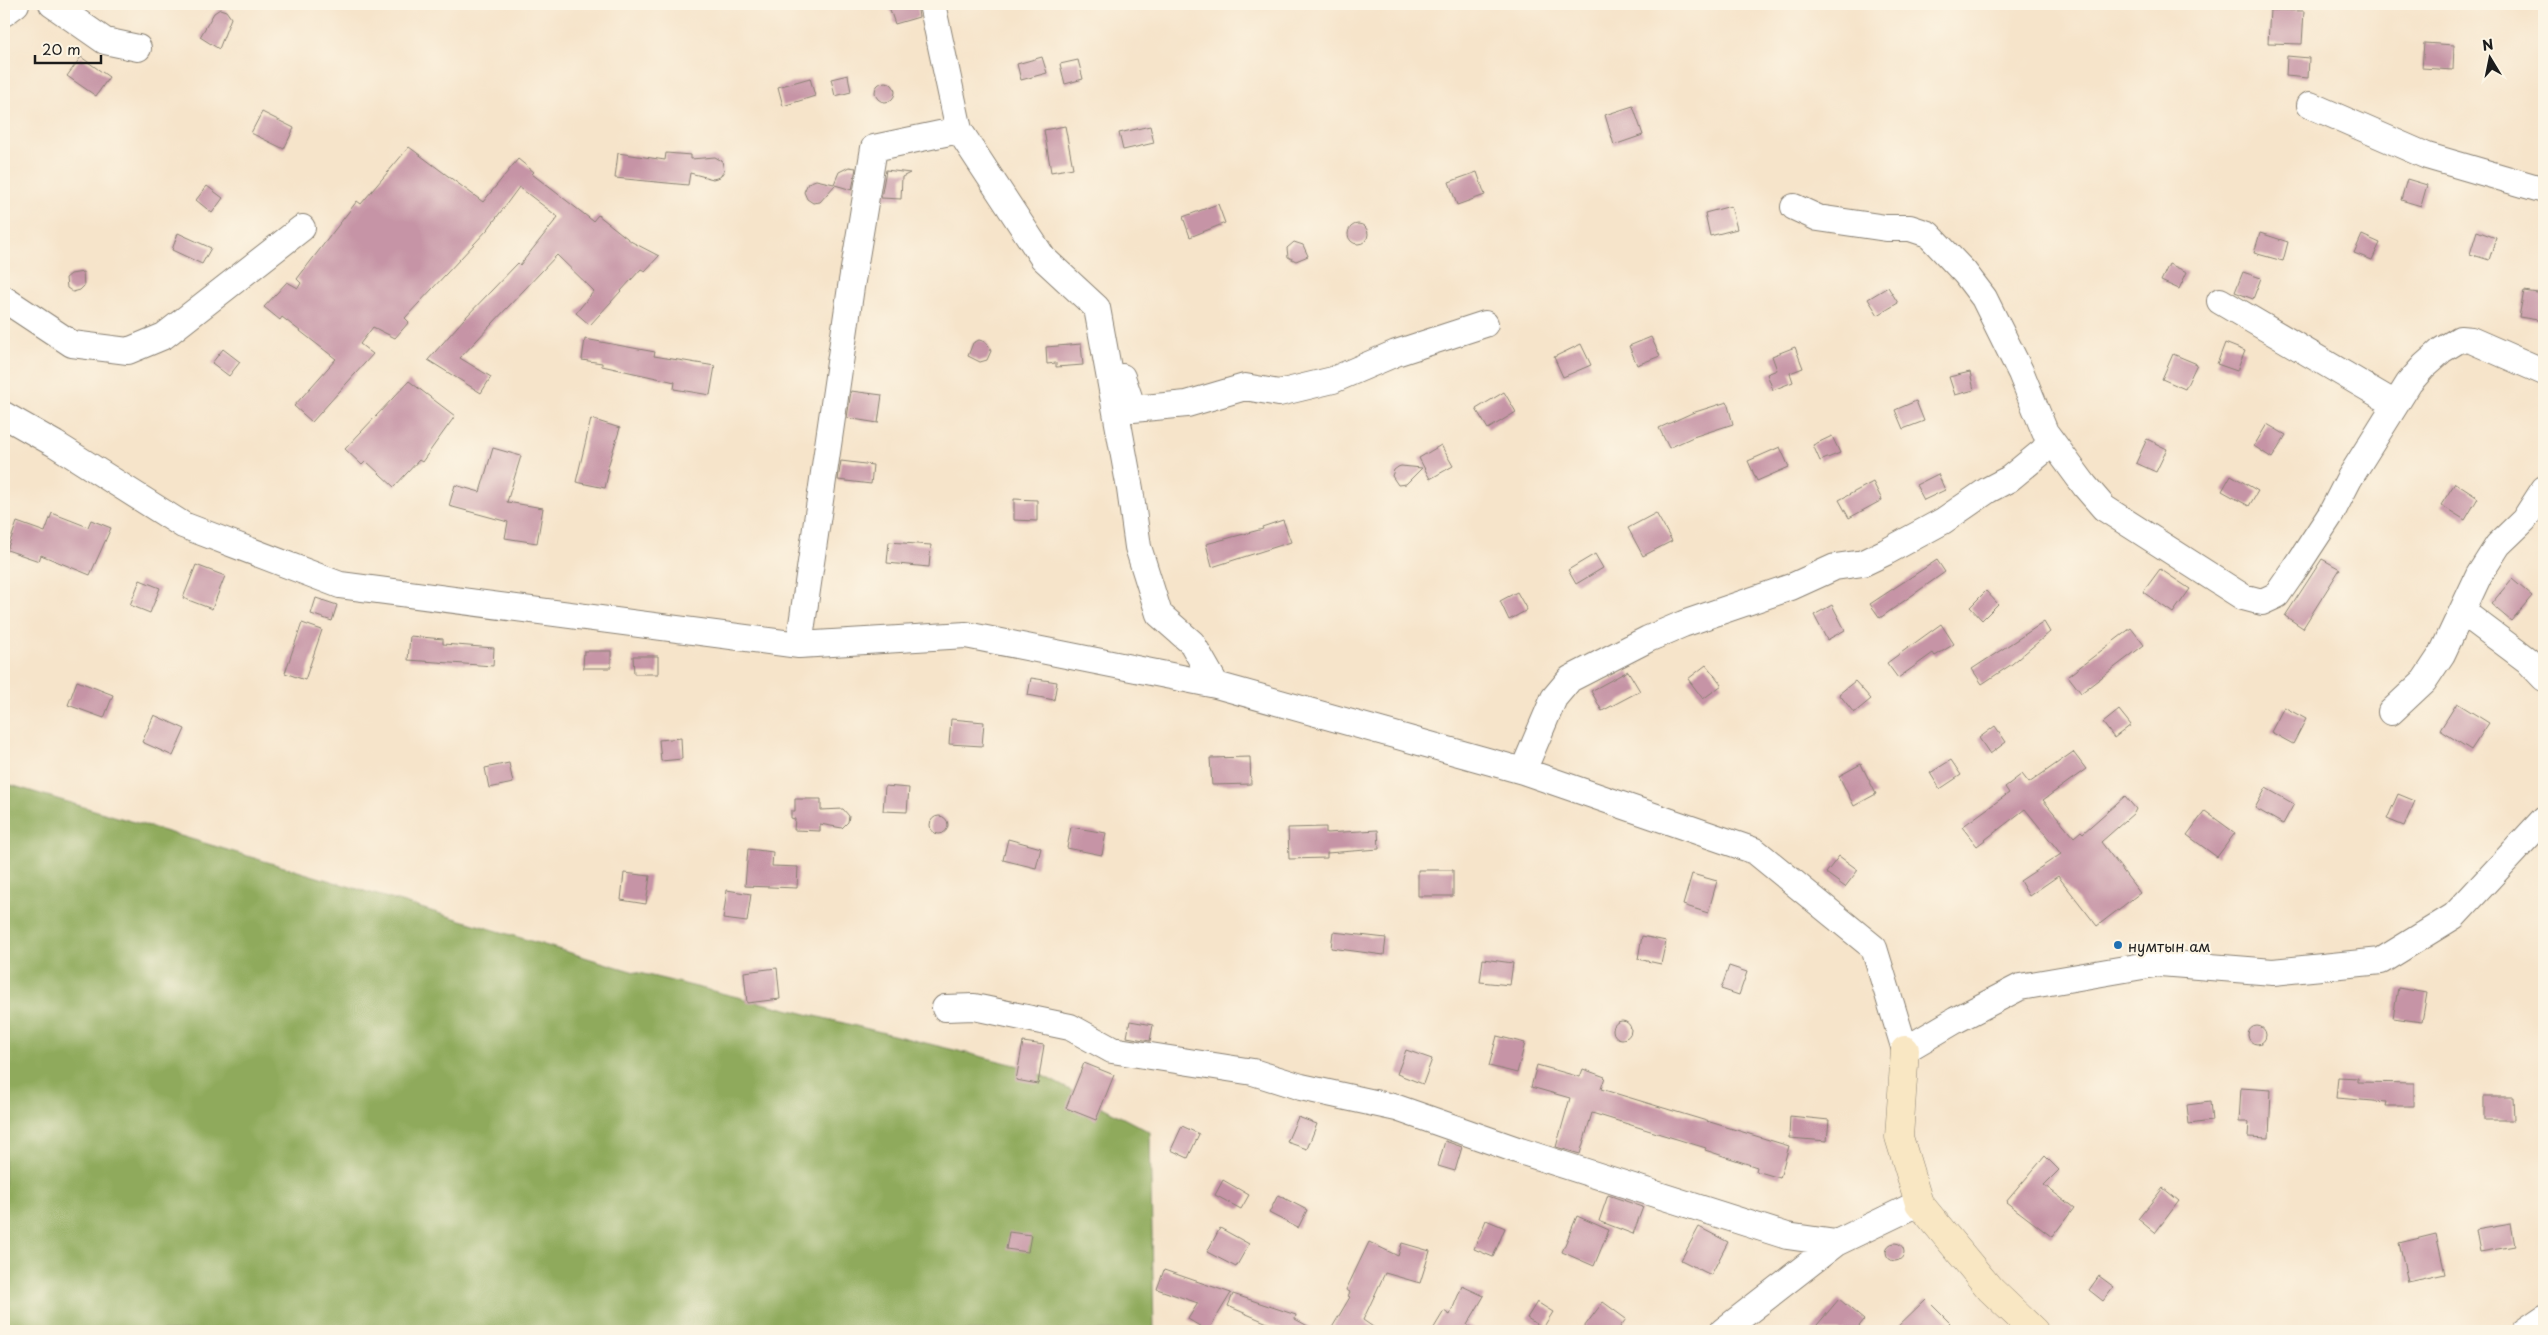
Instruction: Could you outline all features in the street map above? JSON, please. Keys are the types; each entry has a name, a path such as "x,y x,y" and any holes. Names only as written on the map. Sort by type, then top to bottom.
{"main road":[{"path":"1905,1050 1899,1137 1919,1203 1990,1289 2034,1331"}],"street":[{"path":"4,13 16,4"},
{"path":"52,4 105,40 138,48"},
{"path":"932,4 959,130 1043,258 1096,308 1133,409 1187,404 1245,387 1279,393 1333,380 1396,353 1485,324"},
{"path":"2310,106 2426,156 2544,190"},
{"path":"799,645 851,288 874,148 959,130"},
{"path":"1794,207 1818,218 1872,226 1910,228 1928,234 1965,273 1984,298 2009,346 2045,432 2085,486 2104,508 2243,596 2262,602 2278,594 2331,514 2348,479 2395,404 2424,366 2442,350 2460,339 2471,340 2544,372"},
{"path":"4,299 72,344 128,351 164,336 302,228"},
{"path":"2220,301 2395,404"},
{"path":"1096,308 1130,489 1138,547 1159,614 1192,643 1216,685"},
{"path":"4,415 55,444 183,525 340,585 799,645 966,635 1216,685 1523,770 1755,851 1874,948 1905,1050 1956,1020 2020,987 2160,964 2273,972 2381,961 2454,916 2544,819"},
{"path":"1523,770 1554,698 1570,679 1648,639 1690,621 1775,593 1834,567 1863,563 1886,552 1943,521 1988,490 2010,479 2043,451 2051,440"},
{"path":"2391,712 2424,682 2442,654 2479,575 2498,545 2524,520 2544,489"},
{"path":"2463,612 2527,660 2544,678"},
{"path":"945,1008 974,1007 1070,1026 1112,1050 1254,1072 1300,1087 1397,1108 1520,1150 1787,1236 1836,1243"},
{"path":"1723,1331 1836,1243 1919,1203"},
{"path":"2526,1331 2544,1318"}],"green space":[{"path":"4,783 631,971 1028,1068 1150,1132 1154,1331 4,1331"}],"building":[{"path":"888,4 917,4 919,17 895,24"},
{"path":"220,9 226,11 231,18 219,49 200,37 214,13"},
{"path":"2270,10 2304,11 2302,44 2268,43"},
{"path":"2424,43 2454,45 2453,70 2422,68"},
{"path":"2287,56 2309,58 2308,78 2286,76"},
{"path":"81,57 109,77 96,96 67,76"},
{"path":"1042,57 1047,73 1021,80 1017,64"},
{"path":"1078,60 1083,79 1065,84 1060,64"},
{"path":"848,75 851,92 835,96 831,79"},
{"path":"810,78 815,96 783,106 778,87"},
{"path":"885,82 892,85 895,92 892,99 885,102 878,99 875,92 878,85"},
{"path":"1633,106 1643,135 1614,145 1605,115"},
{"path":"262,112 294,128 284,149 251,133"},
{"path":"1065,126 1073,168 1051,172 1044,130"},
{"path":"1150,126 1154,143 1123,150 1119,133"},
{"path":"409,147 483,202 518,159 534,172 532,174 593,221 598,215 632,242 659,256 645,271 641,269 590,325 576,313 594,291 557,255 460,358 491,377 481,393 428,360 518,263 520,265 558,217 519,187 488,229 405,318 409,322 395,338 373,327 360,344 373,354 312,422 294,406 336,359 282,317 280,320 264,307 287,282 298,288 301,283 297,279 357,201 361,204"},
{"path":"618,153 665,160 666,153 691,155 691,159 715,157 722,161 724,171 720,177 713,179 690,173 688,185 615,178"},
{"path":"849,167 856,168 852,190 835,185 820,202 813,203 807,199 804,192 808,183 816,180 834,184 839,172"},
{"path":"886,170 910,173 902,177 901,199 881,198"},
{"path":"1477,172 1485,195 1457,205 1449,182"},
{"path":"2407,179 2427,185 2421,206 2401,200"},
{"path":"207,186 223,198 212,213 196,200"},
{"path":"1218,204 1225,223 1190,237 1183,217"},
{"path":"1731,206 1737,229 1710,236 1705,213"},
{"path":"1358,224 1365,227 1368,234 1365,241 1358,244 1351,241 1348,234 1351,227"},
{"path":"2477,231 2496,238 2489,260 2470,254"},
{"path":"178,233 211,248 202,264 172,250"},
{"path":"2260,233 2288,242 2283,261 2254,253"},
{"path":"2362,235 2380,243 2372,260 2354,253"},
{"path":"1294,242 1303,245 1308,256 1296,261 1288,257 1287,248"},
{"path":"2169,264 2187,272 2179,289 2161,281"},
{"path":"83,272 84,286 80,290 73,292 67,288 66,278 71,274"},
{"path":"2243,272 2261,278 2253,299 2235,292"},
{"path":"1888,287 1898,303 1878,315 1868,299"},
{"path":"2524,291 2544,294 2544,321 2519,317"},
{"path":"1651,337 1660,356 1637,365 1629,346"},
{"path":"585,339 655,352 654,356 715,366 710,395 674,389 675,382 602,366 602,363 582,360"},
{"path":"979,340 986,342 991,351 987,360 980,362 968,356 973,343"},
{"path":"2225,343 2245,351 2237,371 2217,364"},
{"path":"1081,344 1083,365 1056,367 1056,363 1047,364 1046,347"},
{"path":"1581,344 1591,365 1563,377 1554,357"},
{"path":"1795,347 1803,368 1790,373 1793,382 1773,390 1767,374 1777,370 1772,356"},
{"path":"223,349 240,362 229,376 212,363"},
{"path":"2173,354 2197,364 2185,389 2162,379"},
{"path":"1970,372 1974,390 1955,395 1949,377"},
{"path":"409,381 455,416 422,462 419,460 394,487 366,461 362,465 345,449"},
{"path":"851,391 882,395 878,423 847,418"},
{"path":"1504,392 1516,412 1488,429 1476,409"},
{"path":"1916,401 1924,421 1903,429 1895,410"},
{"path":"1727,402 1733,424 1693,437 1669,448 1659,428 1692,413"},
{"path":"591,419 620,428 607,470 609,470 605,488 576,482"},
{"path":"2267,424 2286,435 2272,458 2254,446"},
{"path":"1832,436 1840,453 1820,461 1813,445"},
{"path":"2147,439 2167,449 2156,472 2136,463"},
{"path":"1441,445 1453,466 1430,479 1419,458"},
{"path":"1780,447 1789,467 1757,481 1748,461"},
{"path":"493,448 521,456 507,502 543,508 537,543 505,538 508,522 449,506 455,485 480,492"},
{"path":"841,461 873,465 871,484 838,480"},
{"path":"1398,467 1422,468 1406,484 1398,485 1392,476 1394,470"},
{"path":"1938,474 1945,490 1924,500 1916,485"},
{"path":"2231,475 2258,491 2249,506 2222,491"},
{"path":"1873,482 1882,500 1849,518 1839,500"},
{"path":"2455,483 2478,498 2465,520 2441,505"},
{"path":"1014,499 1037,500 1037,521 1014,520"},
{"path":"52,513 88,527 91,520 111,528 90,575 41,555 39,561 7,550 17,522 45,532"},
{"path":"1656,513 1672,541 1643,556 1628,528"},
{"path":"1283,520 1291,542 1212,567 1206,544 1263,529 1262,527"},
{"path":"889,542 931,545 929,567 887,563"},
{"path":"1595,554 1603,568 1576,584 1568,570"},
{"path":"2322,559 2340,569 2303,628 2285,616"},
{"path":"1937,560 1945,572 1880,618 1870,604"},
{"path":"196,565 225,576 212,609 183,598"},
{"path":"2160,569 2190,589 2173,613 2143,592"},
{"path":"2512,579 2532,596 2511,621 2491,604"},
{"path":"140,580 160,588 150,613 130,605"},
{"path":"1986,591 1998,604 1982,620 1970,607"},
{"path":"1517,592 1527,610 1509,620 1500,601"},
{"path":"316,598 337,605 332,621 311,614"},
{"path":"1832,605 1845,630 1827,640 1814,615"},
{"path":"2044,622 2050,632 2012,664 1982,684 1972,669"},
{"path":"302,623 322,630 305,680 285,673"},
{"path":"1941,624 1954,644 1935,656 1933,653 1898,678 1887,663"},
{"path":"2131,628 2144,645 2081,693 2068,676"},
{"path":"410,636 443,639 443,644 494,648 493,666 408,660"},
{"path":"584,651 611,651 611,668 583,668"},
{"path":"633,656 658,656 658,674 634,674"},
{"path":"1706,665 1722,685 1703,699 1688,679"},
{"path":"1628,671 1640,691 1602,711 1591,691"},
{"path":"1031,678 1057,682 1054,700 1028,695"},
{"path":"77,681 113,695 104,718 68,705"},
{"path":"1855,681 1871,699 1854,713 1839,694"},
{"path":"2457,703 2489,723 2471,750 2440,730"},
{"path":"2284,707 2306,719 2293,744 2271,732"},
{"path":"2119,710 2131,725 2114,738 2103,723"},
{"path":"154,715 185,729 173,756 142,742"},
{"path":"951,719 984,722 982,746 949,744"},
{"path":"1995,726 2006,742 1990,754 1979,738"},
{"path":"681,738 682,759 661,761 659,740"},
{"path":"2073,752 2086,769 2043,800 2074,837 2081,831 2083,833 2125,796 2136,809 2134,813 2101,842 2140,893 2097,926 2058,876 2029,896 2020,881 2061,854 2025,809 1977,846 1962,827 2009,793 2005,787 2022,774 2029,783"},
{"path":"1250,757 1251,784 1212,785 1210,758"},
{"path":"1951,760 1961,775 1940,789 1930,773"},
{"path":"509,763 513,783 489,788 485,768"},
{"path":"1861,764 1876,794 1854,806 1839,776"},
{"path":"885,786 909,788 907,812 883,811"},
{"path":"2266,788 2294,804 2283,824 2255,808"},
{"path":"2398,794 2415,801 2404,826 2387,819"},
{"path":"795,799 821,799 821,810 843,809 849,816 848,822 842,828 820,824 820,831 794,830 795,819 791,818 791,811 795,811"},
{"path":"2205,811 2235,833 2217,857 2187,835"},
{"path":"939,816 945,819 948,825 945,831 939,834 933,831 930,825 933,819"},
{"path":"1071,827 1106,833 1102,855 1067,848"},
{"path":"1326,827 1326,833 1378,830 1379,849 1327,853 1327,858 1289,859 1288,828"},
{"path":"1008,839 1041,848 1036,868 1003,860"},
{"path":"748,849 773,852 772,866 798,867 797,888 745,886"},
{"path":"1839,856 1858,870 1845,887 1826,873"},
{"path":"1418,870 1453,870 1453,896 1418,896"},
{"path":"624,873 650,876 646,904 621,900"},
{"path":"1692,874 1717,881 1708,913 1683,905"},
{"path":"727,890 751,894 747,922 723,919"},
{"path":"1333,932 1386,938 1384,955 1331,948"},
{"path":"1642,936 1666,941 1661,964 1638,959"},
{"path":"1483,959 1513,963 1510,985 1480,982"},
{"path":"1729,966 1747,972 1739,995 1721,989"},
{"path":"777,968 780,999 747,1003 744,972"},
{"path":"2398,988 2427,993 2422,1022 2393,1018"},
{"path":"1130,1021 1153,1025 1150,1041 1127,1037"},
{"path":"1622,1021 1628,1024 1631,1030 1628,1036 1622,1039 1616,1036 1613,1030 1616,1024"},
{"path":"2257,1026 2265,1031 2266,1035 2261,1043 2257,1044 2249,1039 2248,1035 2253,1027"},
{"path":"1497,1036 1525,1043 1517,1073 1489,1066"},
{"path":"1023,1042 1044,1045 1038,1084 1016,1080"},
{"path":"1406,1050 1432,1059 1423,1084 1397,1074"},
{"path":"1084,1063 1114,1075 1096,1120 1066,1108"},
{"path":"1537,1065 1580,1077 1583,1069 1605,1077 1601,1089 1789,1146 1780,1178 1756,1171 1757,1167 1705,1150 1706,1148 1592,1113 1580,1154 1556,1147 1570,1098 1531,1087"},
{"path":"2338,1077 2358,1078 2358,1082 2414,1083 2414,1106 2385,1106 2386,1102 2336,1098"},
{"path":"2241,1088 2271,1090 2269,1138 2248,1137 2249,1122 2239,1122"},
{"path":"2484,1097 2513,1097 2514,1120 2484,1120"},
{"path":"2210,1102 2212,1121 2189,1124 2187,1105"},
{"path":"1790,1116 1829,1120 1827,1141 1789,1138"},
{"path":"1298,1117 1317,1124 1307,1149 1287,1142"},
{"path":"1182,1126 1199,1134 1188,1158 1171,1150"},
{"path":"1445,1141 1462,1147 1455,1171 1438,1166"},
{"path":"2045,1156 2059,1170 2044,1185 2074,1208 2052,1237 2006,1202"},
{"path":"1223,1180 1249,1195 1241,1209 1215,1195"},
{"path":"2163,1188 2179,1201 2155,1233 2138,1219"},
{"path":"1278,1195 1307,1210 1298,1228 1269,1213"},
{"path":"1608,1195 1643,1207 1633,1234 1599,1221"},
{"path":"1577,1216 1609,1230 1594,1266 1562,1252"},
{"path":"1486,1220 1505,1228 1493,1257 1474,1249"},
{"path":"2511,1224 2515,1246 2480,1252 2476,1230"},
{"path":"1699,1227 1728,1242 1711,1275 1681,1260"},
{"path":"1220,1228 1249,1244 1236,1267 1207,1252"},
{"path":"1009,1232 1031,1235 1028,1252 1006,1249"},
{"path":"2436,1234 2445,1274 2408,1282 2399,1243"},
{"path":"1369,1242 1398,1256 1402,1243 1430,1251 1420,1283 1385,1273 1363,1320 1379,1331 1330,1331 1350,1297 1348,1296 1350,1292 1346,1290"},
{"path":"1891,1243 1899,1243 1904,1248 1902,1259 1891,1261 1886,1256 1886,1248"},
{"path":"1164,1270 1231,1293 1208,1331 1188,1319 1198,1303 1157,1289"},
{"path":"2099,1276 2114,1287 2103,1301 2089,1290"},
{"path":"1462,1286 1484,1296 1467,1325 1477,1331 1432,1331 1444,1311 1450,1315"},
{"path":"1233,1294 1296,1315 1295,1319 1317,1331 1286,1331 1228,1306"},
{"path":"1839,1299 1864,1320 1855,1331 1812,1331"},
{"path":"1926,1299 1950,1323 1942,1331 1893,1331"},
{"path":"1537,1302 1553,1312 1543,1328 1527,1318"},
{"path":"1603,1302 1626,1319 1617,1331 1581,1331"}],"place":[{"name":"нумтын ам","path":"2118,945"}]}
